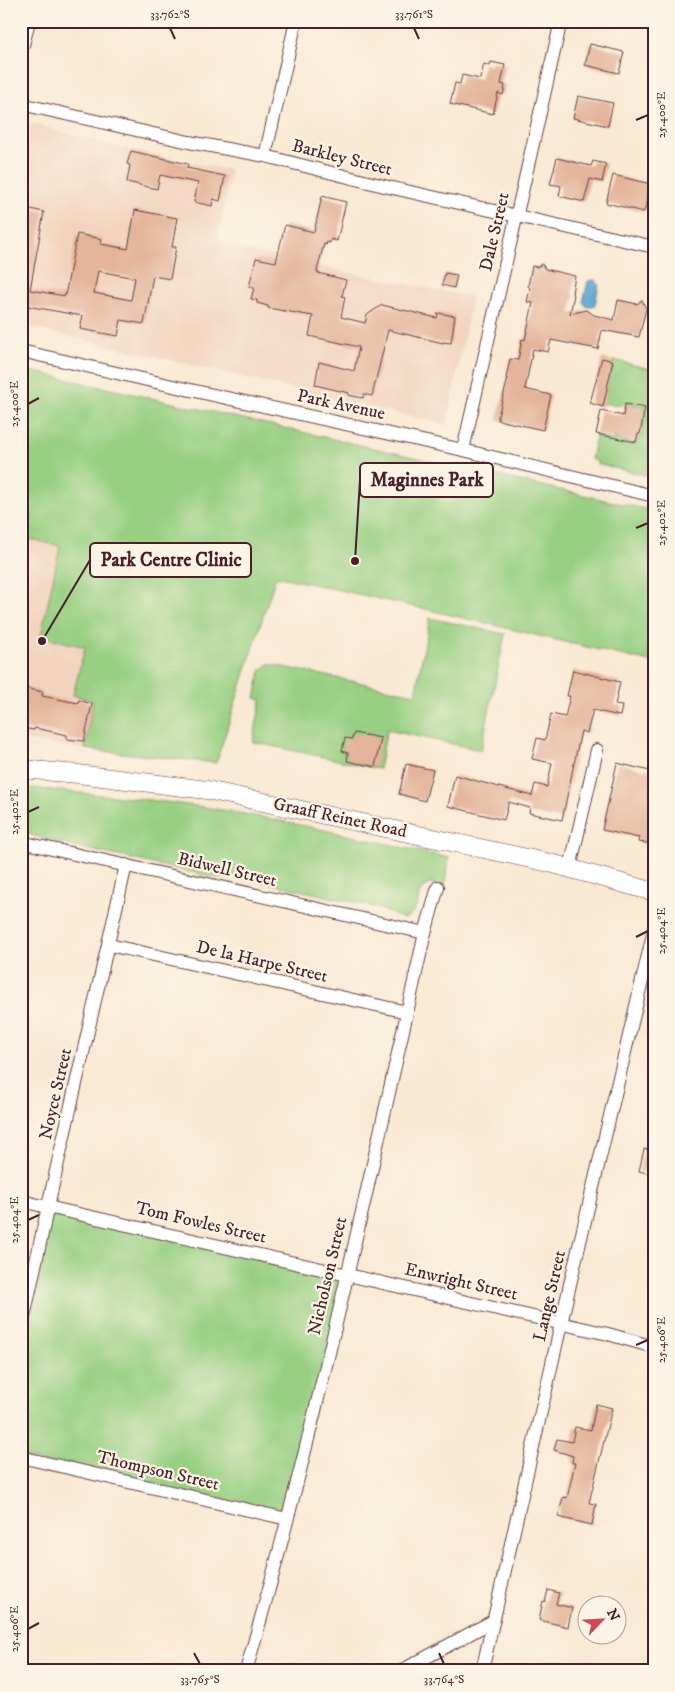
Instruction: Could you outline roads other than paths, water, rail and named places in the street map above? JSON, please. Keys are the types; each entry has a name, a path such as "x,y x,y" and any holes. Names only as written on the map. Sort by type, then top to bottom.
{"main road":[{"name":"Graaff Reinet Road","path":"21,769 207,790 570,868 654,892"}],"street":[{"path":"21,53 29,21"},
{"path":"265,156 296,21"},
{"name":"Dale Street","path":"463,450 561,21"},
{"name":"Barkley Street","path":"21,104 189,142 265,156 516,217 654,248"},
{"name":"Park Avenue","path":"21,351 463,450 654,496"},
{"path":"570,868 597,750"},
{"name":"Bidwell Street","path":"21,842 426,933"},
{"name":"Noyce Street","path":"21,1331 126,866"},
{"name":"Nicholson Street","path":"246,1671 287,1519 347,1274 407,1012 438,887"},
{"name":"Lange Street","path":"482,1671 573,1270 654,930"},
{"name":"De la Harpe Street","path":"109,945 407,1012"},
{"name":"Tom Fowles Street","path":"21,1201 347,1274"},
{"name":"Enwright Street","path":"347,1274 654,1346"},
{"name":"Thompson Street","path":"21,1457 287,1519"},
{"path":"401,1671 493,1621"}],"water":[{"path":"592,280 599,284 595,305 587,307 583,302 588,281"}],"place":[{"name":"Maginnes Park","path":"355,561"},
{"name":"Park Centre Clinic","path":"42,641"}]}
